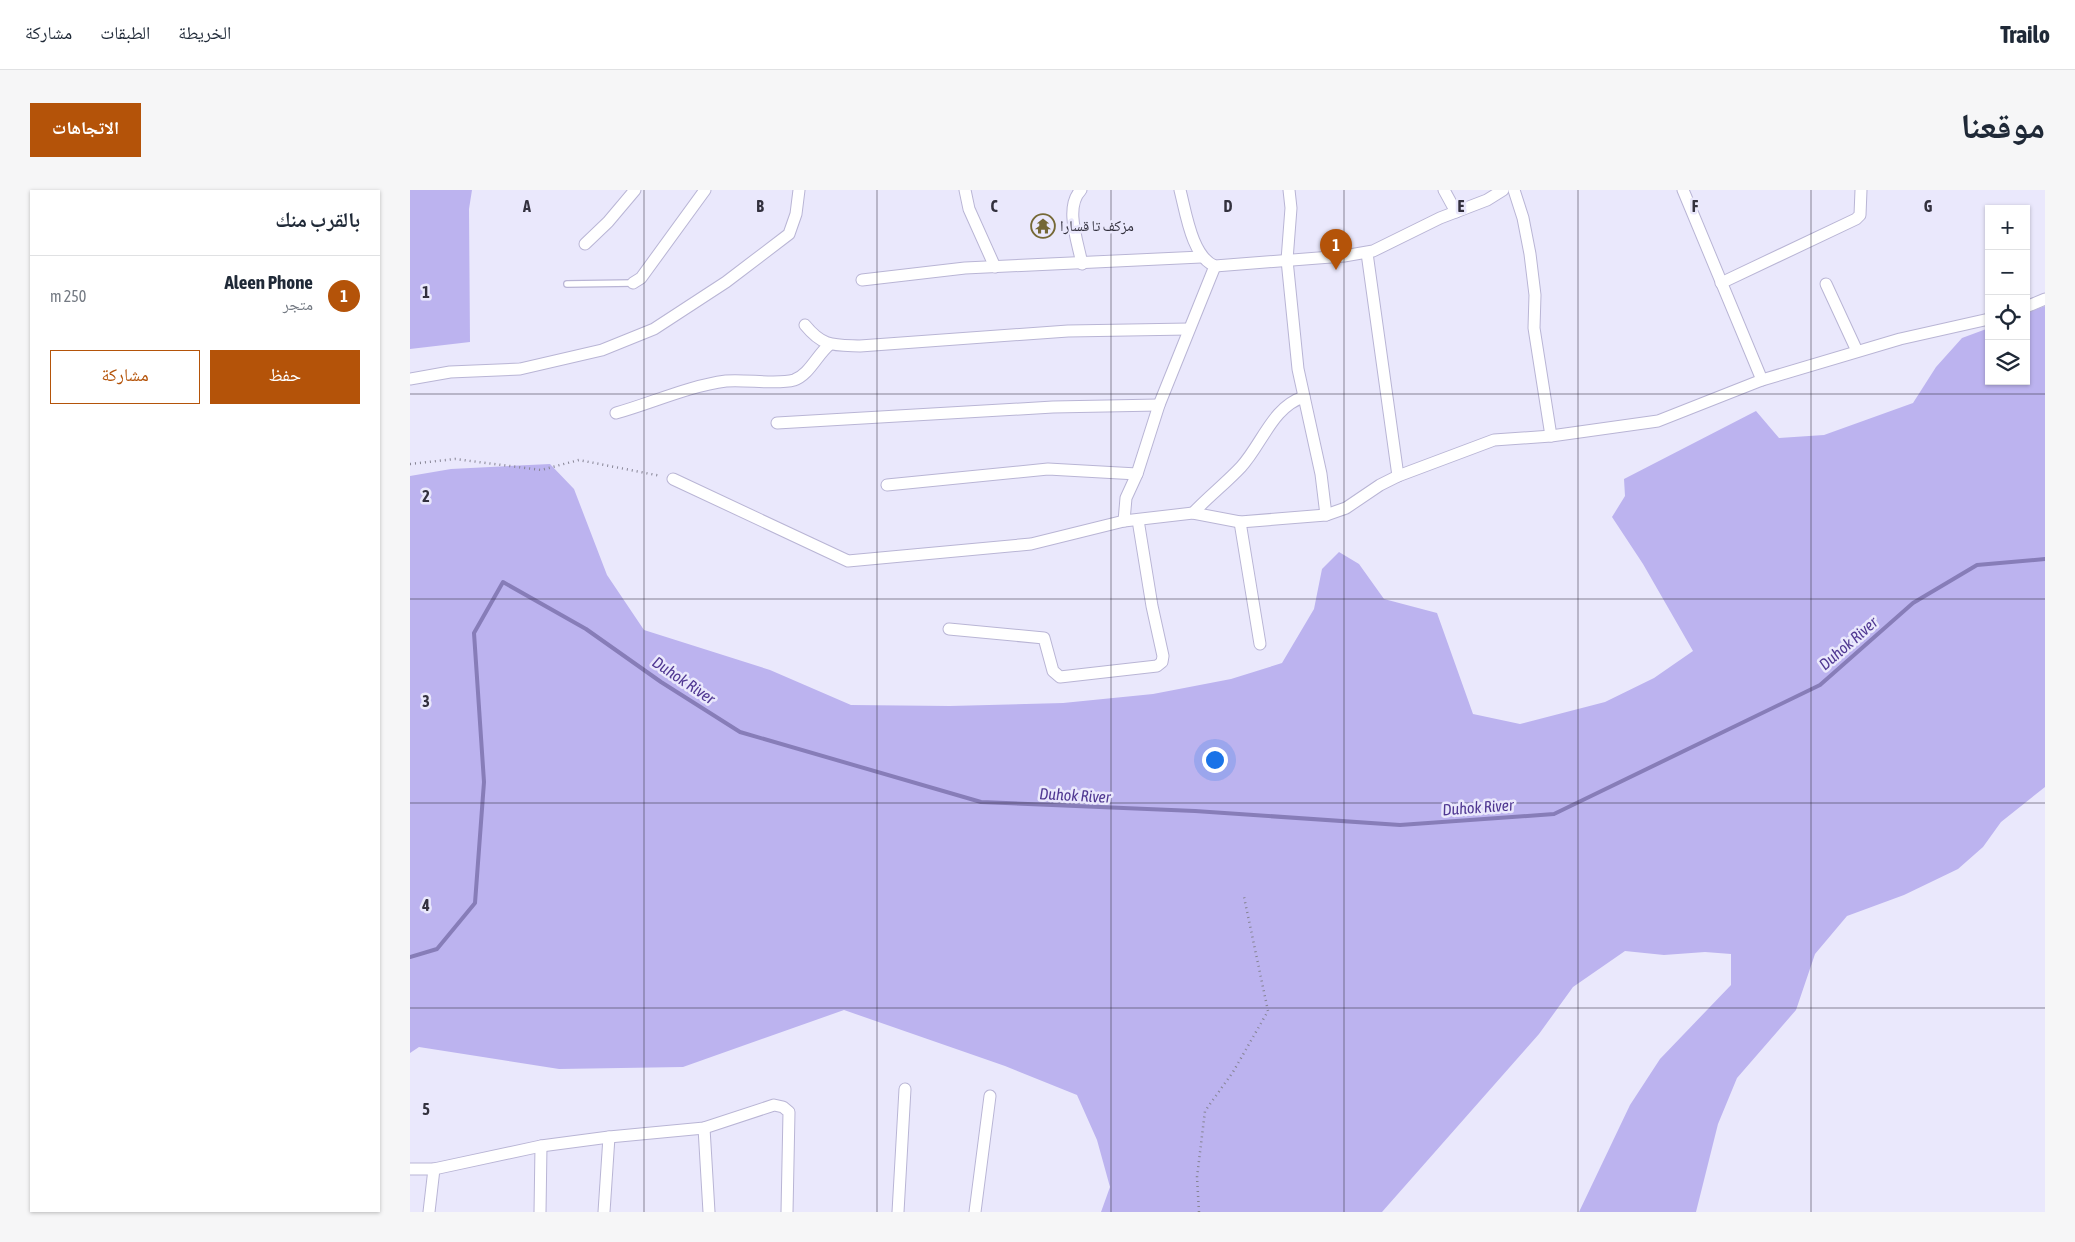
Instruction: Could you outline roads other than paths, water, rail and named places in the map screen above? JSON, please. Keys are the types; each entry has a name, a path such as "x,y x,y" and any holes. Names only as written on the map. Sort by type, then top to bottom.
{"street":[{"path":"585,244 608,222 635,190"},
{"path":"633,283 642,278 705,190"},
{"path":"410,379 450,372 520,369 602,350 654,329 726,282 789,234 796,214 799,190"},
{"path":"965,190 969,209 995,267"},
{"path":"1081,190 1074,197 1072,208 1082,264"},
{"path":"1180,190 1201,257"},
{"path":"1289,190 1291,208 1287,260 1298,369 1321,474 1326,514"},
{"path":"1444,190 1456,212"},
{"path":"862,280 995,267 1201,257 1215,266 1366,253 1386,246 1456,212 1487,200 1503,190"},
{"path":"1514,190 1524,218 1530,254 1535,295 1534,328 1551,436"},
{"path":"1684,190 1762,380"},
{"path":"1721,283 1856,219 1860,215 1861,190"},
{"path":"1366,253 1398,476"},
{"path":"1124,521 1126,498 1137,474 1159,405 1188,328 1215,266"},
{"path":"1826,284 1857,351"},
{"path":"2030,305 2045,299"},
{"path":"673,479 848,561 1031,544 1124,521 1193,513 1240,522 1326,514 1346,508 1380,485 1398,476 1494,440 1551,436 1658,420 1762,380 1857,351 1985,320"},
{"path":"805,325 814,337 829,345 860,346 1068,330 1188,328"},
{"path":"616,413 704,385 727,381 794,380 804,374 819,353 829,345"},
{"path":"1193,513 1241,467 1284,407 1294,400 1304,397"},
{"path":"777,423 1053,407 1159,405"},
{"path":"887,485 1048,469 1137,474"},
{"path":"948,629 1044,638 1053,671 1060,677 1157,666 1162,662 1164,656 1152,606 1138,520"},
{"path":"1240,522 1260,644"},
{"path":"898,1212 905,1089"},
{"path":"975,1212 990,1096"},
{"path":"410,1168 434,1169 541,1146 704,1128 774,1105 783,1107 789,1112 787,1212"},
{"path":"704,1128 709,1212"},
{"path":"604,1212 609,1137"},
{"path":"540,1212 541,1146"},
{"path":"429,1212 434,1169"}],"lane":[{"path":"567,284 633,283"}],"waterway":[{"name":"Duhok River","path":"410,957 437,949 475,903 484,782 474,633 503,582 586,629 661,682 740,732 981,802 1195,811 1400,825 1554,814 1820,685 1913,603 1977,565 2045,559"}],"place":[{"name":"مزكف تا قسارا","path":"1043,226"},
{"name":"Aleen Phone","path":"1336,270"}]}
